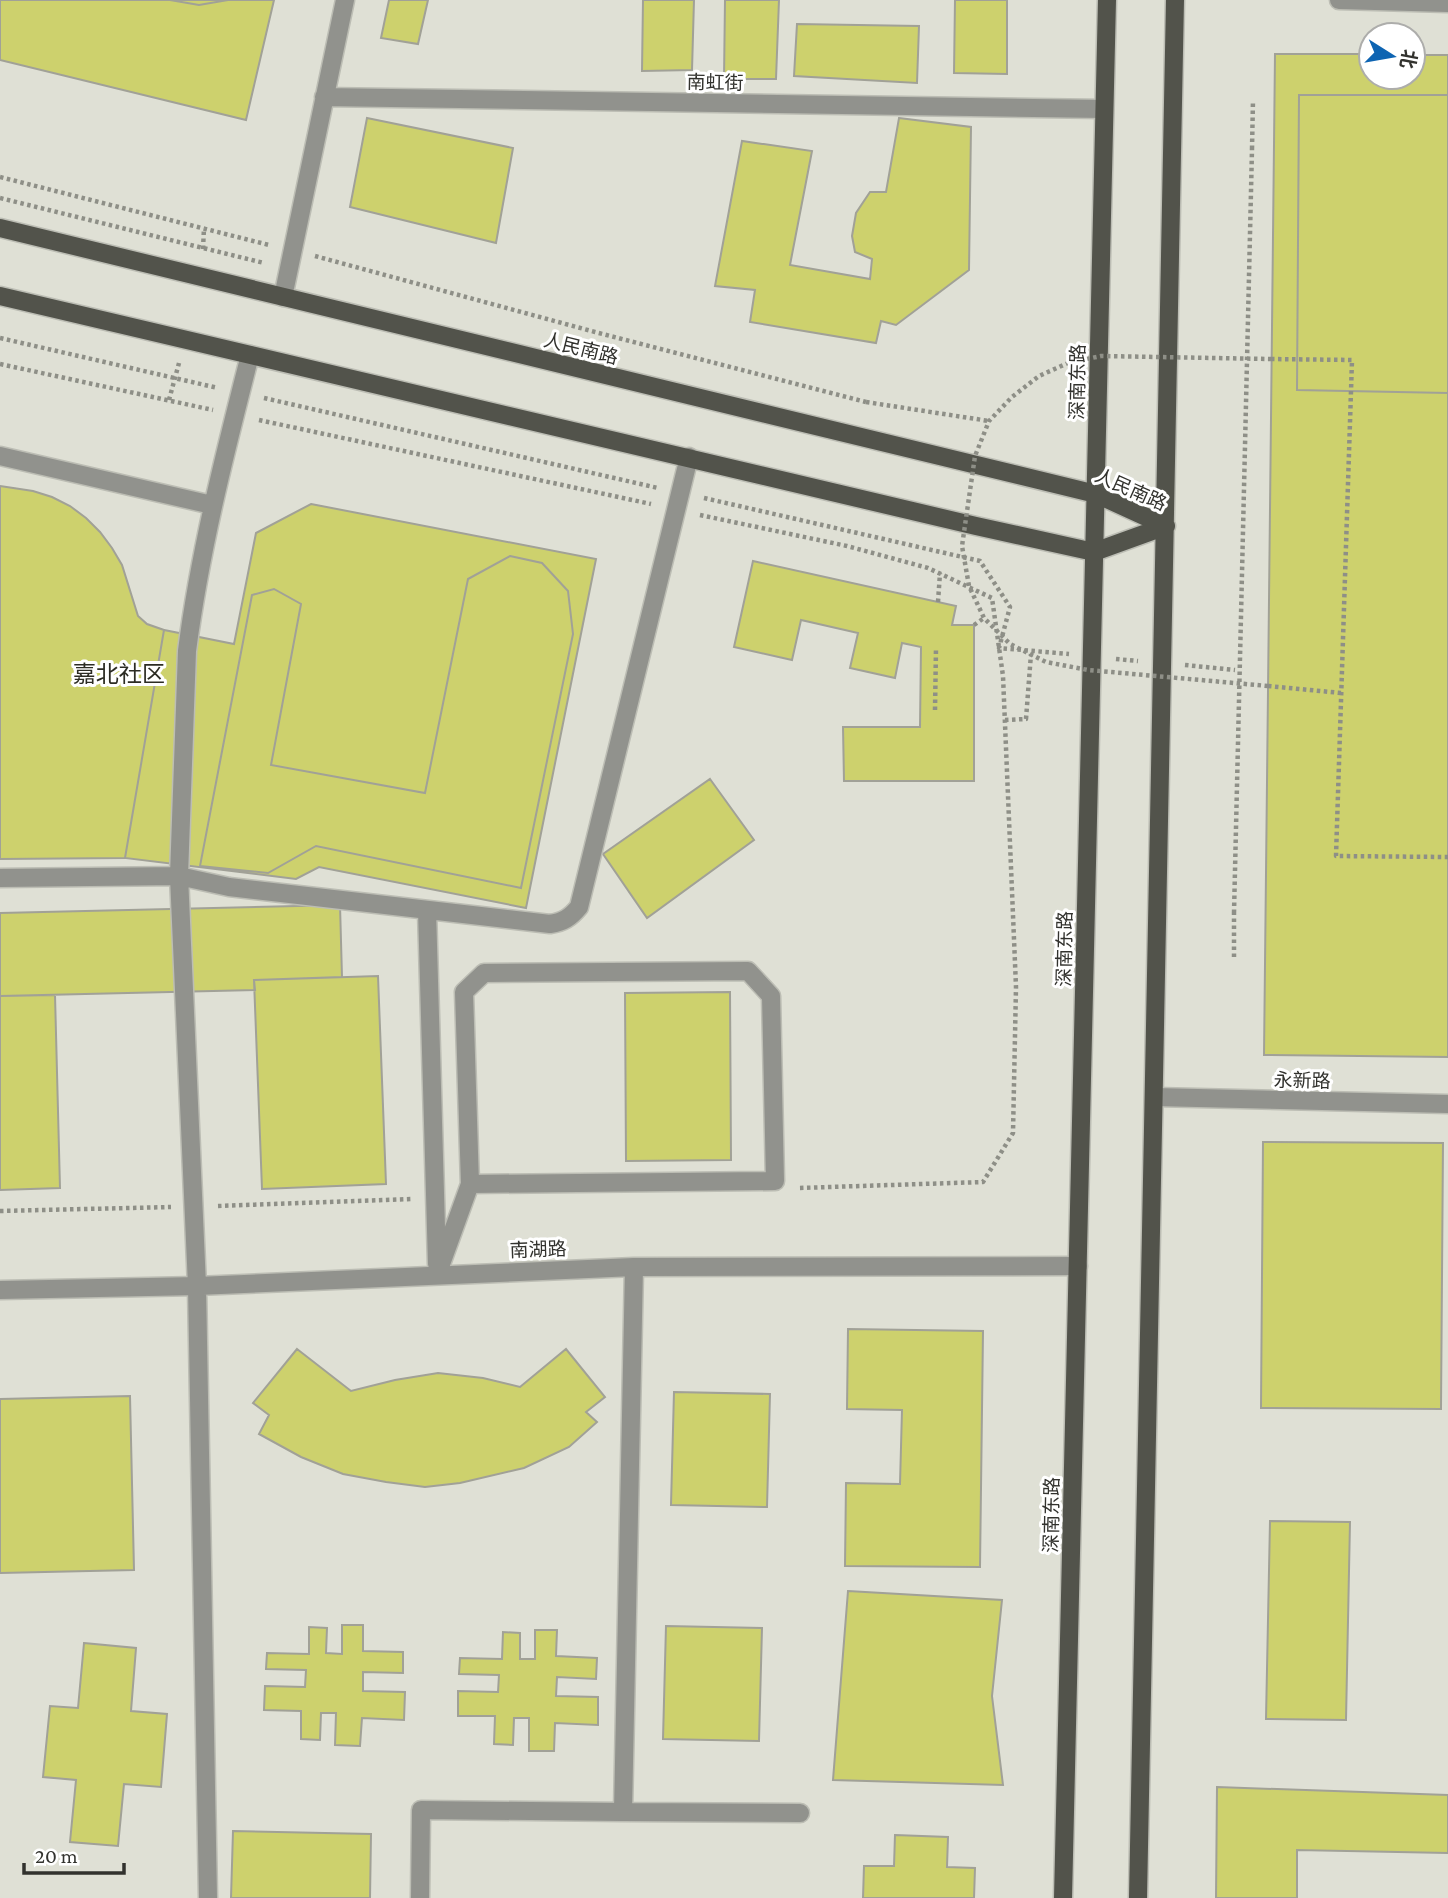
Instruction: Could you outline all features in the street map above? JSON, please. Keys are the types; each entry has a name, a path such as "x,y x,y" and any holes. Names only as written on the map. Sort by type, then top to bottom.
{"main road":[{"name":"深南东路","path":"1063,1898 1107,0"},
{"path":"1138,1898 1175,0"},
{"name":"人民南路","path":"0,228 1096,494 1166,526"},
{"path":"0,296 1094,552"},
{"name":"人民南路","path":"1094,552 1166,526"}],"street":[{"path":"283,297 345,0"},
{"path":"1339,0 1448,3"},
{"name":"南虹街","path":"324,97 1104,109"},
{"path":"208,1898 197,1286 179,876 187,651 212,505 250,355"},
{"path":"0,456 212,505"},
{"path":"0,878 179,876 229,887 550,924 572,916 579,907 689,457"},
{"path":"427,910 437,1275"},
{"path":"437,1275 470,1184 464,992 484,973 748,971 771,996 775,1181 470,1184"},
{"name":"永新路","path":"1154,1097 1448,1104"},
{"name":"南湖路","path":"0,1290 197,1286 634,1267 1078,1266"},
{"path":"623,1812 634,1267"},
{"path":"420,1898 421,1810 800,1814"}],"path":[{"path":"1234,957 1253,100"},
{"path":"0,177 292,250 866,402 989,421"},
{"path":"0,338 240,393 678,501 928,568 992,598 1003,676 1016,987 1013,1133 983,1182 792,1188"},
{"path":"1341,693 1088,670 1046,662 1010,644 984,618 969,586 962,546 975,456 989,421 1012,397 1039,376 1068,363 1101,356 1352,360 1336,856 1448,856"},
{"path":"0,364 235,415 980,561 1010,607 999,648"},
{"path":"938,603 940,573"},
{"path":"974,625 984,618"},
{"path":"935,710 936,648"},
{"path":"1005,720 1026,719 1031,654"},
{"path":"0,1211 435,1199"}],"building":[{"path":"0,0 274,0 246,120 0,60"},
{"path":"170,0 228,0 199,5"},
{"path":"389,0 428,0 418,44 381,38"},
{"path":"643,0 694,0 692,70 642,71"},
{"path":"725,0 779,0 776,79 724,79"},
{"path":"955,0 1007,0 1007,74 954,73"},
{"path":"797,24 919,26 917,83 794,76"},
{"path":"1275,54 1357,54 1357,91 1427,91 1427,55 1448,55 1448,1057 1264,1055"},
{"path":"1299,95 1448,95 1448,393 1297,390"},
{"path":"367,118 513,148 496,243 350,207"},
{"path":"899,118 971,127 969,270 896,325 881,321 876,343 750,322 755,290 715,286 742,141 812,151 790,265 870,279 872,259 855,252 852,236 856,213 870,192 886,192"},
{"path":"0,486 52,497 86,518 100,532 122,565 138,616 147,624 164,630 125,858 0,859"},
{"path":"311,504 596,559 526,908 319,867 296,879 125,858 164,630 234,644 256,533"},
{"path":"510,556 542,563 568,591 573,634 521,888 316,846 268,873 200,866 252,595 274,589 301,604 271,765 425,793 468,579"},
{"path":"753,561 956,606 952,625 974,625 974,781 844,781 843,727 920,727 921,647 902,643 895,678 850,668 858,633 801,620 792,660 734,647"},
{"path":"710,779 754,840 647,918 603,854"},
{"path":"340,905 342,977 254,980 255,990 0,996 0,913"},
{"path":"378,976 386,1184 262,1189 254,980"},
{"path":"730,992 731,1160 626,1161 625,993"},
{"path":"55,995 60,1188 0,1190 0,996"},
{"path":"1263,1142 1443,1143 1441,1409 1261,1408"},
{"path":"848,1329 983,1331 980,1567 845,1566 846,1483 900,1484 902,1410 847,1409"},
{"path":"297,1349 351,1391 438,1373 483,1378 520,1387 566,1349 605,1397 586,1412 597,1422 569,1447 524,1468 460,1483 425,1487 386,1482 343,1474 301,1457 259,1434 269,1415 253,1403"},
{"path":"674,1392 770,1394 767,1507 671,1505"},
{"path":"130,1396 134,1570 0,1573 0,1399"},
{"path":"1270,1521 1350,1522 1346,1720 1266,1719"},
{"path":"848,1591 1002,1600 992,1696 1003,1785 833,1780"},
{"path":"342,1625 363,1625 363,1651 403,1652 403,1673 363,1672 363,1691 405,1692 404,1720 362,1718 360,1746 335,1745 336,1713 321,1713 320,1740 301,1739 301,1711 264,1710 265,1686 305,1687 306,1670 266,1669 267,1653 309,1654 309,1627 327,1628 326,1653 342,1654"},
{"path":"666,1626 762,1628 759,1741 663,1739"},
{"path":"535,1630 557,1630 556,1656 597,1658 596,1679 557,1677 556,1696 598,1697 598,1725 555,1723 554,1751 529,1751 529,1718 514,1718 513,1745 494,1744 495,1716 458,1716 458,1691 498,1692 499,1675 459,1674 460,1658 502,1659 503,1632 520,1633 520,1659 535,1659"},
{"path":"84,1643 136,1648 131,1711 167,1714 161,1787 124,1784 118,1846 70,1842 76,1780 43,1777 50,1706 78,1708"},
{"path":"1217,1787 1448,1795 1448,1853 1297,1850 1297,1898 1216,1898"},
{"path":"233,1831 371,1834 370,1898 231,1898"},
{"path":"895,1835 948,1837 947,1867 975,1868 974,1898 863,1898 864,1866 894,1866"}],"district":[{"name":"嘉北社区","path":"119,674"}]}
